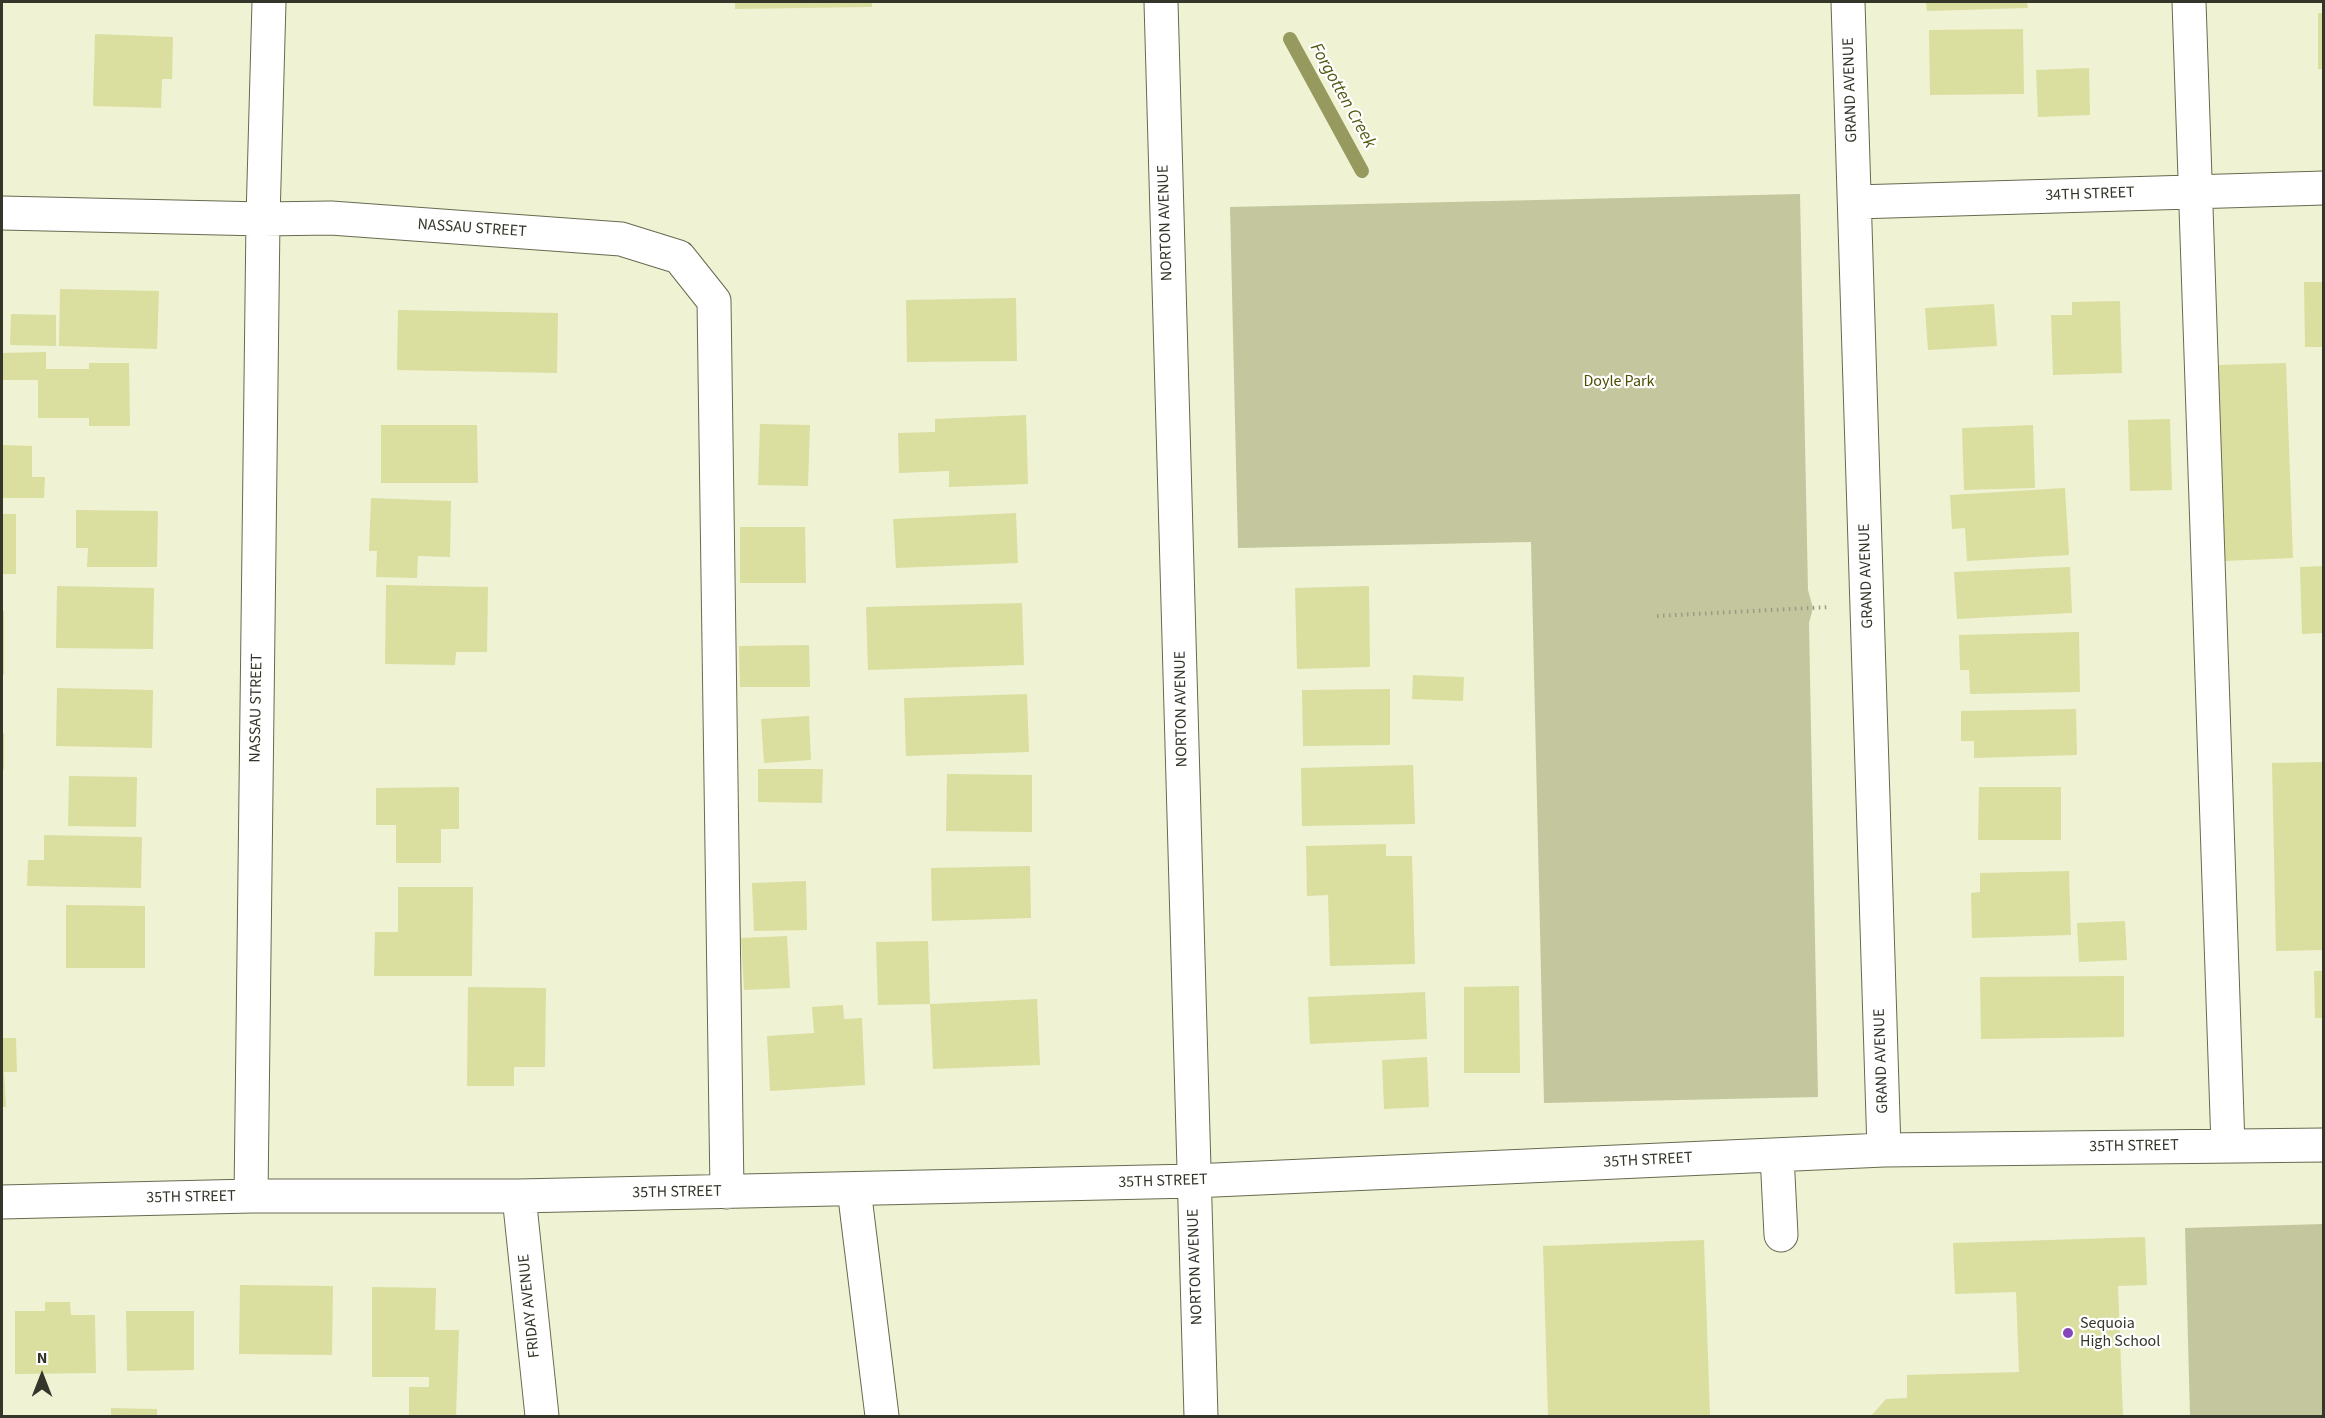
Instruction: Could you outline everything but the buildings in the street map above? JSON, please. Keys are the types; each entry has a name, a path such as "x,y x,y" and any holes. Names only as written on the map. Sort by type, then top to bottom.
{"street":[{"name":"NASSAU STREET","path":"251,1196 263,219 269,2"},
{"name":"NORTON AVENUE","path":"1161,2 1201,1416"},
{"name":"GRAND AVENUE","path":"1848,2 1884,1150"},
{"path":"2189,2 2228,1146"},
{"name":"34TH STREET","path":"1856,202 2324,188"},
{"name":"NASSAU STREET","path":"2,213 263,219 331,218 621,239 679,257 714,301 727,1192"},
{"name":"35TH STREET","path":"2,1202 251,1196 519,1196 1193,1181 1884,1150 2324,1145"},
{"path":"1777,1155 1781,1235"},
{"path":"854,1189 882,1416"},
{"name":"FRIDAY AVENUE","path":"519,1196 542,1416"}],"path":[{"path":"1657,616 1868,604"}],"green space":[{"name":"Doyle Park","path":"1800,194 1808,590 1813,608 1809,623 1818,1097 1544,1103 1531,542 1238,548 1230,207"},
{"path":"2323,1224 2323,1416 2190,1416 2185,1228"}],"waterway":[{"name":"Forgotten Creek","path":"1290,39 1362,171"}],"place":[{"name":"Sequoia High School","path":"2068,1333"}]}
